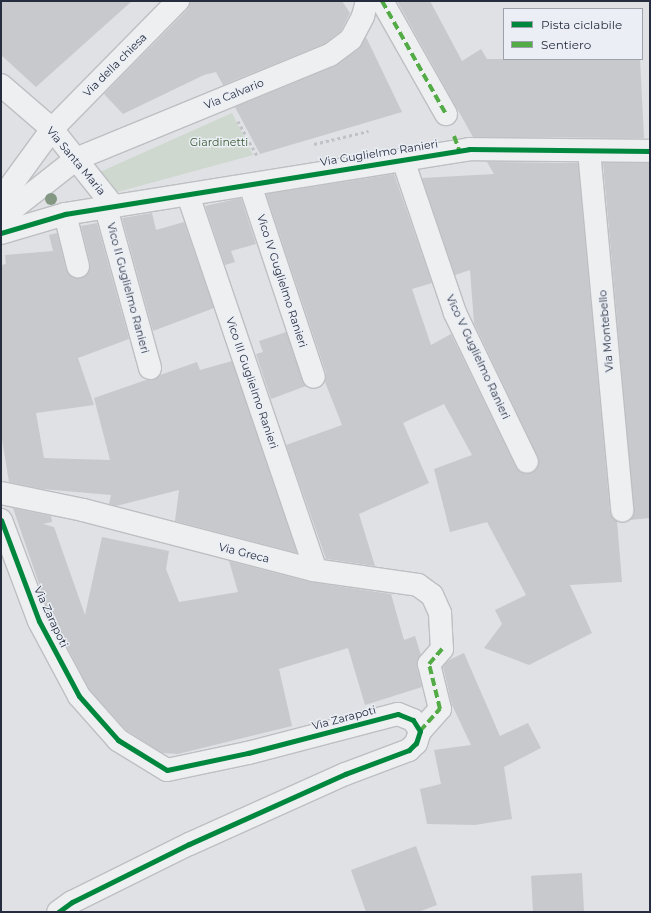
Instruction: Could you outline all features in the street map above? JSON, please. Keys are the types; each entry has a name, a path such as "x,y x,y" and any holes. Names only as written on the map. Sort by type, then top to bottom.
{"street":[{"name":"Via della chiesa","path":"1,199 52,130 178,1"},
{"name":"Via Calvario","path":"1,218 76,159 330,55 351,39 363,16 367,1"},
{"path":"382,1 446,114"},
{"name":"Via Santa Maria","path":"1,85 52,130 76,159 110,208"},
{"name":"Via Guglielmo Ranieri","path":"1,233 65,214 403,160 456,143 589,151 650,151"},
{"name":"Via Montebello","path":"589,151 622,510"},
{"name":"Vico V Guglielmo Ranieri","path":"403,160 455,313 527,462"},
{"name":"Vico IV Guglielmo Ranieri","path":"250,185 314,377"},
{"name":"Vico III Guglielmo Ranieri","path":"188,195 316,570"},
{"name":"Vico II Guglielmo Ranieri","path":"110,208 150,368"},
{"path":"65,214 78,266"},
{"name":"Via Greca","path":"1,493 83,510 316,570 418,585 432,595 440,613 442,649 429,664 440,710 420,731"},
{"name":"Via Zarapoti","path":"1,520 39,621 80,696 118,740 167,770 263,750 398,714 413,720 420,731"},
{"path":"58,912 72,902 189,844 345,774 409,750 416,743 420,731"}],"path":[{"path":"226,98 259,158"},
{"path":"310,146 368,131"}],"green space":[{"name":"Giardinetti","path":"232,113 253,155 110,194 100,172"}],"building":[{"path":"1,1 132,1 36,87 1,55"},
{"path":"190,1 342,1 350,13 341,31 324,44 223,85 216,72 204,75 123,114 104,94 187,10"},
{"path":"397,1 430,1 462,61 481,49 487,59 640,60 644,138 473,137"},
{"path":"366,37 402,112 260,154 235,107 335,66 359,49"},
{"path":"487,162 578,163 610,511 617,521 622,582 570,585 592,633 529,665 484,648 502,624 495,610 526,595 487,522 450,532 434,469 472,455 444,404 403,423 429,483 359,514 375,566 326,559 286,445 342,425 325,382 326,373 266,194 394,174 432,283 412,289 431,345 451,334 516,467 526,474 537,469 538,457 474,323 470,270 455,275 422,178 494,174"},
{"path":"603,163 650,163 650,518 630,520 634,509"},
{"path":"241,198 256,244 231,251 235,262 225,265 205,206"},
{"path":"152,213 156,230 184,222 214,308 153,331 122,218"},
{"path":"97,223 129,339 78,358 94,405 36,413 44,458 110,460 94,398 146,380 154,380 160,375 197,362 200,370 232,361 297,553 175,521 179,490 116,506 109,504 111,495 42,489 9,482 1,433 1,265 6,264 5,255 53,251 49,235 57,233 66,269 74,278 81,278 90,270 90,263 81,226"},
{"path":"286,332 306,386 271,399 256,354 263,352 259,341"},
{"path":"13,508 51,516 52,522 43,524 54,527 85,615 102,537 169,551 166,569 179,602 238,592 229,561 310,582 391,594 404,640 415,636 421,655 417,667 422,687 365,705 348,648 279,669 292,726 178,754 162,753 126,730 89,689 48,610"},
{"path":"464,653 500,736 528,723 541,748 504,767 512,819 475,825 427,824 420,789 441,784 434,750 471,745 452,705 443,667 449,660"},
{"path":"416,846 437,905 418,912 366,912 351,870"},
{"path":"582,873 584,912 533,912 531,876"}],"marked path":[{"path":"382,1 446,114"},
{"path":"454,136 459,150"},
{"path":"420,731 440,709 429,664 442,649"}],"cycle path":[{"path":"1,233 65,214 469,149 650,151"},
{"path":"1,520 39,621 79,696 118,740 167,770 248,753 398,714 413,720 420,731 416,743 409,750 345,774 189,844 72,902 58,912"}]}
